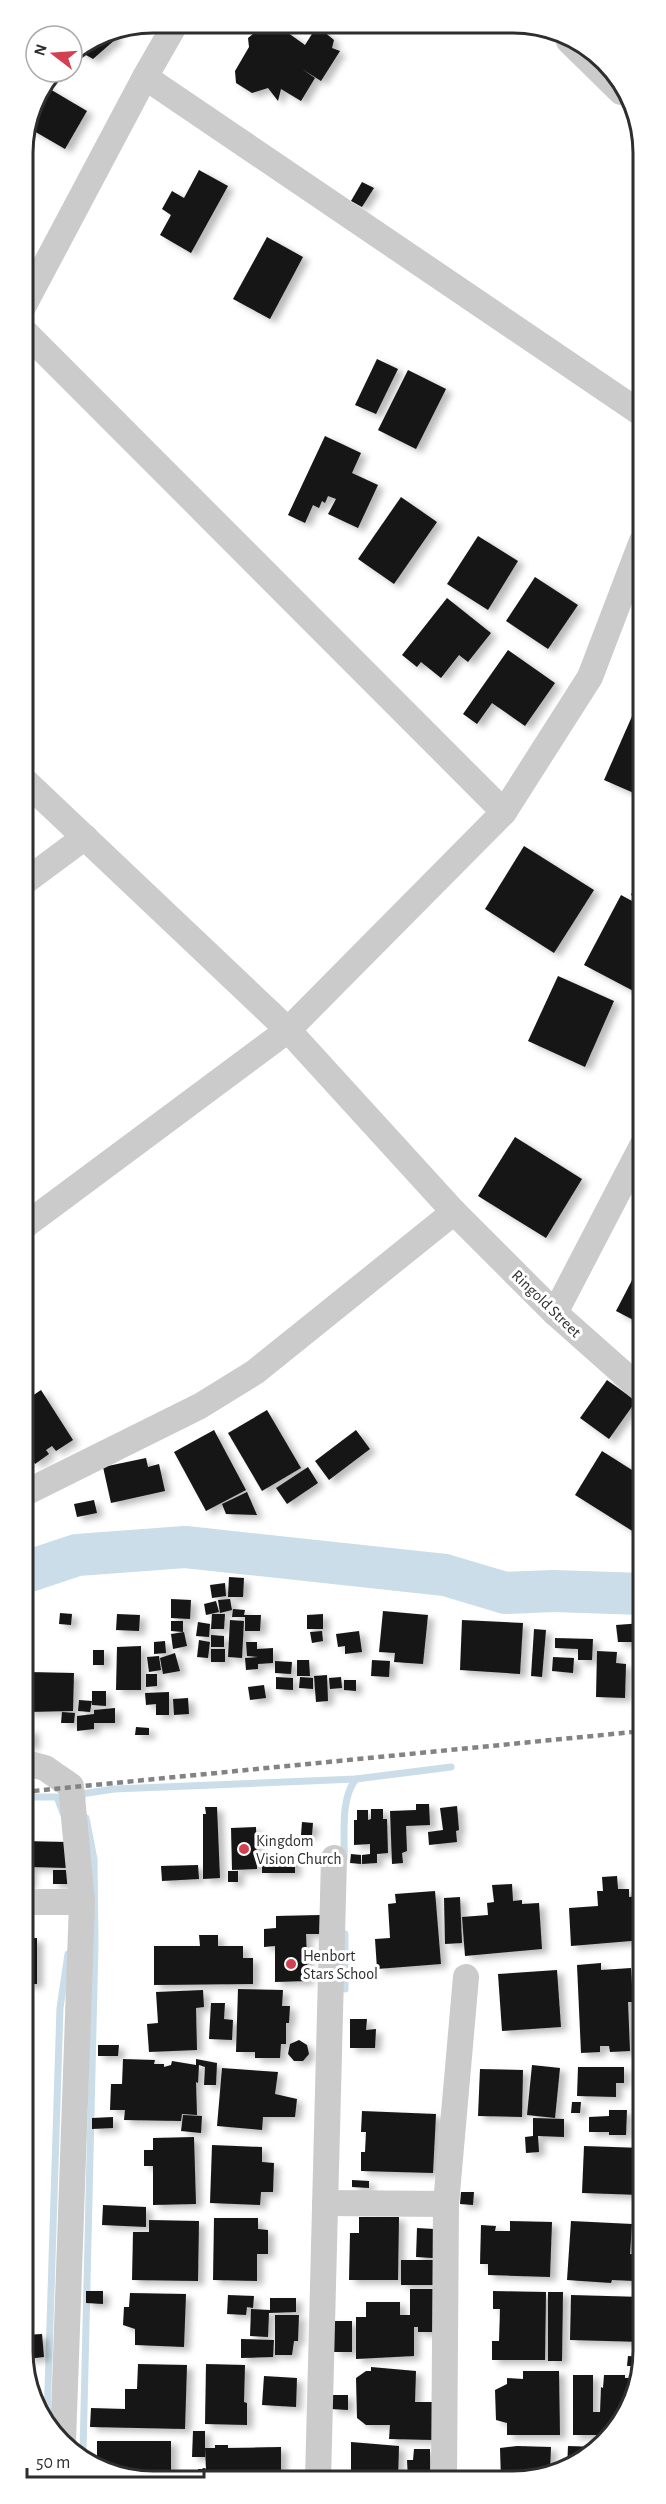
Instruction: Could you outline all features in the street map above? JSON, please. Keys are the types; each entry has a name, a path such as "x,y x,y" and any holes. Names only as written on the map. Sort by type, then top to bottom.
{"street":[{"path":"33,288 170,33"},
{"path":"584,56 606,77"},
{"path":"145,77 633,408"},
{"path":"33,340 504,812"},
{"path":"33,1220 288,1030 504,812 590,676 633,564"},
{"name":"Ringold Street","path":"33,788 288,1030 454,1212 555,1313 633,1382"},
{"path":"33,876 85,837"},
{"path":"555,1313 633,1163"},
{"path":"33,1489 200,1406 255,1372 454,1212"},
{"path":"33,1764 45,1768 71,1786 82,1902 63,2430"},
{"path":"318,2471 334,1858"},
{"path":"33,1902 82,1902"},
{"path":"444,2471 446,2204 466,1977"},
{"path":"325,2203 446,2204"}],"building":[{"path":"254,33 288,33 305,45 313,33 326,33 334,40 332,48 340,51 321,81 302,69 315,78 301,101 281,89 278,101 268,88 252,93 236,83 235,71 249,47 248,38"},
{"path":"117,38 93,59 85,54 107,42"},
{"path":"51,90 87,111 65,149 35,132 39,114"},
{"path":"199,170 228,186 191,253 160,235 171,215 162,209 172,191 184,198"},
{"path":"362,182 374,188 362,207 351,201"},
{"path":"267,237 303,257 270,319 233,299"},
{"path":"377,359 398,369 376,414 355,405"},
{"path":"408,370 446,389 416,449 378,430"},
{"path":"325,436 361,453 352,473 378,485 358,528 328,514 336,499 328,496 319,508 313,505 305,523 288,515"},
{"path":"401,497 437,522 394,584 358,559"},
{"path":"478,536 518,561 488,610 447,584"},
{"path":"535,577 578,605 548,649 506,621"},
{"path":"447,598 491,633 468,662 459,655 441,678 421,662 417,667 402,655"},
{"path":"508,650 555,683 525,726 492,703 477,724 463,714"},
{"path":"633,714 633,793 604,780"},
{"path":"524,846 594,890 554,953 485,909"},
{"path":"621,895 633,902 633,991 584,965"},
{"path":"558,976 614,1001 585,1067 528,1041"},
{"path":"515,1137 582,1179 546,1238 478,1196"},
{"path":"633,1278 633,1320 616,1311"},
{"path":"607,1380 633,1399 633,1405 609,1439 580,1418"},
{"path":"41,1390 73,1440 56,1451 52,1446 46,1450 49,1454 35,1464 33,1461 33,1395"},
{"path":"267,1410 301,1468 262,1491 228,1433"},
{"path":"214,1430 246,1490 206,1511 174,1452"},
{"path":"356,1430 370,1449 329,1480 315,1461"},
{"path":"602,1451 633,1471 633,1531 575,1495"},
{"path":"146,1458 148,1467 159,1464 165,1491 111,1503 103,1467"},
{"path":"308,1467 318,1483 287,1504 276,1488"},
{"path":"247,1492 257,1515 226,1514 222,1504"},
{"path":"94,1500 97,1513 77,1517 74,1504"},
{"path":"229,1577 244,1578 243,1597 228,1597"},
{"path":"225,1583 226,1596 212,1598 210,1585"},
{"path":"171,1599 191,1600 190,1619 171,1618"},
{"path":"230,1599 232,1610 220,1613 218,1600"},
{"path":"216,1601 219,1612 206,1615 204,1604"},
{"path":"233,1609 245,1610 244,1615 261,1615 260,1631 245,1631 245,1617 232,1617"},
{"path":"383,1611 428,1615 423,1664 394,1662 395,1653 379,1652"},
{"path":"60,1613 72,1614 71,1625 59,1624"},
{"path":"117,1614 140,1615 139,1631 116,1630"},
{"path":"212,1614 225,1614 224,1629 211,1629"},
{"path":"323,1614 323,1629 307,1629 307,1615"},
{"path":"230,1620 244,1621 242,1658 228,1657"},
{"path":"462,1620 523,1623 520,1674 460,1670"},
{"path":"171,1621 183,1621 183,1632 171,1631"},
{"path":"198,1622 210,1624 209,1637 196,1636"},
{"path":"633,1624 633,1642 618,1642 616,1625"},
{"path":"534,1629 546,1630 542,1677 531,1676"},
{"path":"322,1631 323,1641 312,1643 310,1632"},
{"path":"359,1631 362,1652 345,1654 345,1646 338,1647 336,1634"},
{"path":"184,1632 187,1646 173,1649 171,1634"},
{"path":"211,1635 224,1636 224,1647 211,1647"},
{"path":"555,1638 593,1639 592,1660 578,1660 578,1649 555,1648"},
{"path":"199,1640 210,1642 208,1658 197,1657"},
{"path":"165,1641 166,1653 154,1654 154,1642"},
{"path":"246,1642 257,1642 257,1649 273,1648 273,1663 258,1664 258,1669 246,1670 245,1658 258,1657 247,1656"},
{"path":"141,1646 141,1690 116,1690 117,1647"},
{"path":"211,1649 225,1649 225,1662 211,1662"},
{"path":"93,1650 104,1650 104,1665 93,1665"},
{"path":"597,1651 617,1652 616,1663 626,1664 625,1698 596,1697"},
{"path":"175,1653 180,1671 163,1674 160,1658"},
{"path":"159,1656 161,1670 149,1672 147,1657"},
{"path":"553,1657 574,1658 573,1673 552,1671"},
{"path":"297,1660 309,1660 310,1676 297,1676"},
{"path":"372,1660 390,1661 389,1677 371,1676"},
{"path":"275,1661 292,1662 291,1674 275,1673"},
{"path":"33,1672 74,1673 73,1711 33,1712"},
{"path":"146,1674 157,1674 157,1686 146,1687"},
{"path":"327,1675 328,1701 316,1702 314,1676"},
{"path":"276,1677 293,1678 293,1690 276,1689"},
{"path":"300,1677 313,1678 313,1689 299,1688"},
{"path":"341,1677 342,1688 330,1689 329,1678"},
{"path":"344,1680 356,1680 356,1691 344,1690"},
{"path":"264,1685 266,1698 250,1700 248,1687"},
{"path":"92,1691 106,1691 106,1706 92,1705"},
{"path":"169,1692 169,1715 156,1715 156,1704 146,1705 145,1693"},
{"path":"188,1698 189,1714 174,1715 173,1699"},
{"path":"79,1700 92,1701 90,1712 78,1711"},
{"path":"115,1708 115,1723 94,1723 94,1729 77,1731 77,1716 94,1714 94,1710"},
{"path":"62,1712 75,1713 74,1723 61,1723"},
{"path":"136,1727 149,1728 149,1735 135,1735"},
{"path":"416,1804 429,1804 430,1825 406,1826 407,1851 402,1853 403,1863 392,1864 390,1811 416,1810"},
{"path":"457,1806 459,1830 456,1831 457,1842 429,1845 428,1832 443,1830 440,1808"},
{"path":"205,1807 217,1807 220,1878 203,1879 203,1814 206,1814"},
{"path":"371,1809 383,1809 383,1819 387,1819 388,1853 377,1854 377,1863 362,1864 362,1855 370,1854 370,1844 354,1845 354,1820 357,1820 357,1810 368,1810 368,1820 371,1819"},
{"path":"302,1822 313,1823 312,1835 301,1835"},
{"name":"Kingdom Vision Church","path":"256,1827 257,1869 232,1870 231,1828"},
{"path":"33,1841 67,1842 66,1868 33,1867"},
{"path":"258,1854 295,1854 295,1873 262,1873 262,1861 258,1861"},
{"path":"351,1854 361,1855 361,1864 350,1863"},
{"path":"198,1865 199,1879 162,1881 161,1866"},
{"path":"53,1870 70,1870 70,1884 53,1884"},
{"path":"228,1871 238,1871 238,1882 228,1882"},
{"path":"617,1876 618,1889 629,1889 629,1897 633,1897 633,1941 571,1946 569,1908 598,1906 597,1891 603,1891 602,1877"},
{"path":"512,1884 513,1901 522,1900 522,1904 539,1903 542,1949 465,1956 462,1917 488,1915 487,1903 494,1902 492,1885"},
{"path":"435,1891 441,1964 377,1969 375,1939 390,1938 388,1904 396,1903 395,1894"},
{"path":"460,1897 462,1943 445,1944 444,1898"},
{"name":"Henbort Stars School","path":"320,1915 320,1934 306,1934 308,1981 275,1982 275,1946 264,1947 264,1929 276,1928 276,1916"},
{"path":"199,1935 218,1935 218,1946 243,1946 243,1958 253,1958 253,1984 154,1985 154,1946 200,1946"},
{"path":"33,1938 37,1938 37,1984 33,1984"},
{"path":"601,1963 601,1970 631,1968 633,2002 628,2002 630,2051 610,2052 609,2046 600,2046 600,2052 581,2053 577,1965"},
{"path":"557,1970 561,2027 502,2031 498,1974"},
{"path":"238,1989 283,1990 282,2006 290,2006 289,2023 286,2023 286,2044 281,2044 280,2058 255,2058 255,2052 236,2052"},
{"path":"203,1990 204,2007 196,2008 197,2050 149,2052 147,2024 158,2023 156,1992"},
{"path":"211,2003 225,2003 224,2019 233,2020 232,2040 209,2039"},
{"path":"350,2019 367,2019 366,2030 376,2029 375,2048 350,2048"},
{"path":"299,2040 307,2045 309,2054 303,2061 294,2061 288,2054 290,2044"},
{"path":"98,2045 119,2045 118,2056 98,2056"},
{"path":"123,2059 155,2060 154,2064 164,2064 164,2067 171,2065 172,2061 196,2065 196,2059 217,2063 216,2085 204,2085 205,2067 199,2065 198,2083 196,2082 197,2115 182,2114 181,2121 124,2120 125,2110 110,2110 111,2084 122,2084"},
{"path":"532,2065 560,2068 555,2118 527,2115"},
{"path":"578,2067 624,2067 624,2083 616,2083 616,2097 577,2096"},
{"path":"222,2068 278,2072 275,2094 297,2099 295,2117 263,2117 262,2130 217,2126"},
{"path":"480,2069 523,2070 522,2117 478,2116"},
{"path":"572,2102 581,2102 580,2113 571,2113"},
{"path":"609,2110 627,2110 626,2135 589,2132 589,2117 609,2116"},
{"path":"362,2111 436,2114 433,2173 361,2171 361,2152 365,2152 366,2132 361,2132"},
{"path":"183,2115 202,2116 201,2133 181,2131"},
{"path":"113,2117 113,2128 92,2129 92,2118"},
{"path":"533,2118 564,2119 564,2137 538,2136 539,2152 526,2153 525,2137 533,2136"},
{"path":"194,2137 196,2204 153,2205 153,2166 144,2166 144,2150 153,2150 153,2138"},
{"path":"212,2145 262,2147 262,2162 274,2163 273,2192 261,2192 260,2205 210,2203"},
{"path":"584,2146 633,2148 633,2195 582,2193"},
{"path":"352,2180 369,2181 369,2188 352,2187"},
{"path":"461,2192 474,2192 473,2205 460,2204"},
{"path":"103,2205 146,2207 146,2227 102,2225"},
{"path":"359,2217 399,2217 398,2280 349,2280 350,2233 359,2233"},
{"path":"214,2218 258,2218 258,2229 268,2230 268,2254 257,2254 257,2281 213,2280"},
{"path":"149,2220 199,2221 198,2281 132,2280 133,2232 149,2232"},
{"path":"510,2221 552,2222 550,2277 488,2275 488,2264 480,2264 481,2225 496,2226 495,2231 510,2231"},
{"path":"571,2221 632,2224 630,2254 633,2254 633,2281 612,2280 611,2283 567,2280"},
{"path":"417,2228 434,2229 433,2258 416,2257"},
{"path":"401,2260 433,2260 433,2285 401,2285"},
{"path":"410,2289 434,2289 434,2332 418,2332 418,2327 414,2327 414,2356 356,2359 356,2317 366,2317 366,2302 400,2302 400,2315 410,2315"},
{"path":"86,2291 103,2291 103,2304 86,2303"},
{"path":"493,2291 546,2292 545,2360 492,2360 492,2341 499,2341 500,2309 493,2309"},
{"path":"548,2292 563,2292 562,2361 548,2361"},
{"path":"130,2293 186,2294 184,2347 135,2345 135,2329 123,2325 124,2307 129,2307"},
{"path":"228,2295 254,2296 253,2308 247,2307 246,2315 227,2314"},
{"path":"571,2295 633,2297 633,2342 570,2340"},
{"path":"270,2298 296,2298 296,2312 269,2313 268,2337 250,2336 251,2309 270,2310"},
{"path":"275,2315 299,2315 298,2341 294,2341 292,2355 275,2355"},
{"path":"333,2321 352,2321 352,2352 334,2352"},
{"path":"42,2334 44,2357 33,2358 33,2335"},
{"path":"241,2339 274,2340 273,2357 241,2358"},
{"path":"628,2356 633,2356 632,2366 627,2366"},
{"path":"138,2364 187,2365 185,2429 90,2427 91,2408 125,2409 125,2389 137,2389"},
{"path":"206,2364 245,2365 244,2402 247,2403 247,2425 205,2424"},
{"path":"371,2367 416,2371 415,2402 434,2402 433,2440 389,2439 390,2425 366,2425 357,2418 356,2378 366,2371 371,2371"},
{"path":"523,2371 559,2371 560,2435 507,2435 507,2423 496,2420 495,2390 507,2384 507,2378 523,2379"},
{"path":"573,2375 593,2375 593,2412 600,2412 604,2375 625,2375 625,2378 630,2378 621,2404 613,2418 597,2436 573,2435"},
{"path":"264,2376 297,2378 296,2407 262,2405"},
{"path":"331,2395 348,2395 348,2410 331,2409"},
{"path":"193,2431 205,2431 205,2457 192,2457"},
{"path":"97,2441 171,2441 171,2471 130,2469 97,2457"},
{"path":"351,2442 399,2446 398,2471 351,2471"},
{"path":"215,2445 228,2445 228,2448 281,2447 281,2471 198,2471 198,2469 206,2469 205,2448 215,2448"},
{"path":"568,2446 585,2447 573,2455 567,2458"},
{"path":"551,2447 550,2465 529,2470 501,2471 500,2448"},
{"path":"414,2449 430,2449 430,2471 408,2471 407,2460 413,2460"}],"waterway":[{"path":"33,1570 77,1555 185,1547 445,1575 505,1593 553,1591 633,1594"},
{"path":"82,1798 81,1794 114,1789 356,1779 451,1767"},
{"path":"344,1858 345,1806 356,1779"},
{"path":"33,1797 57,1797 63,1813"},
{"path":"83,2448 95,1944 94,1859 86,1818"},
{"path":"345,1934 345,1989"},
{"path":"47,2408 60,2008 68,1954"}],"railway":[{"path":"33,1791 633,1732"}],"place":[{"name":"Kingdom Vision Church","path":"244,1849"},
{"name":"Henbort Stars School","path":"291,1964"}]}
